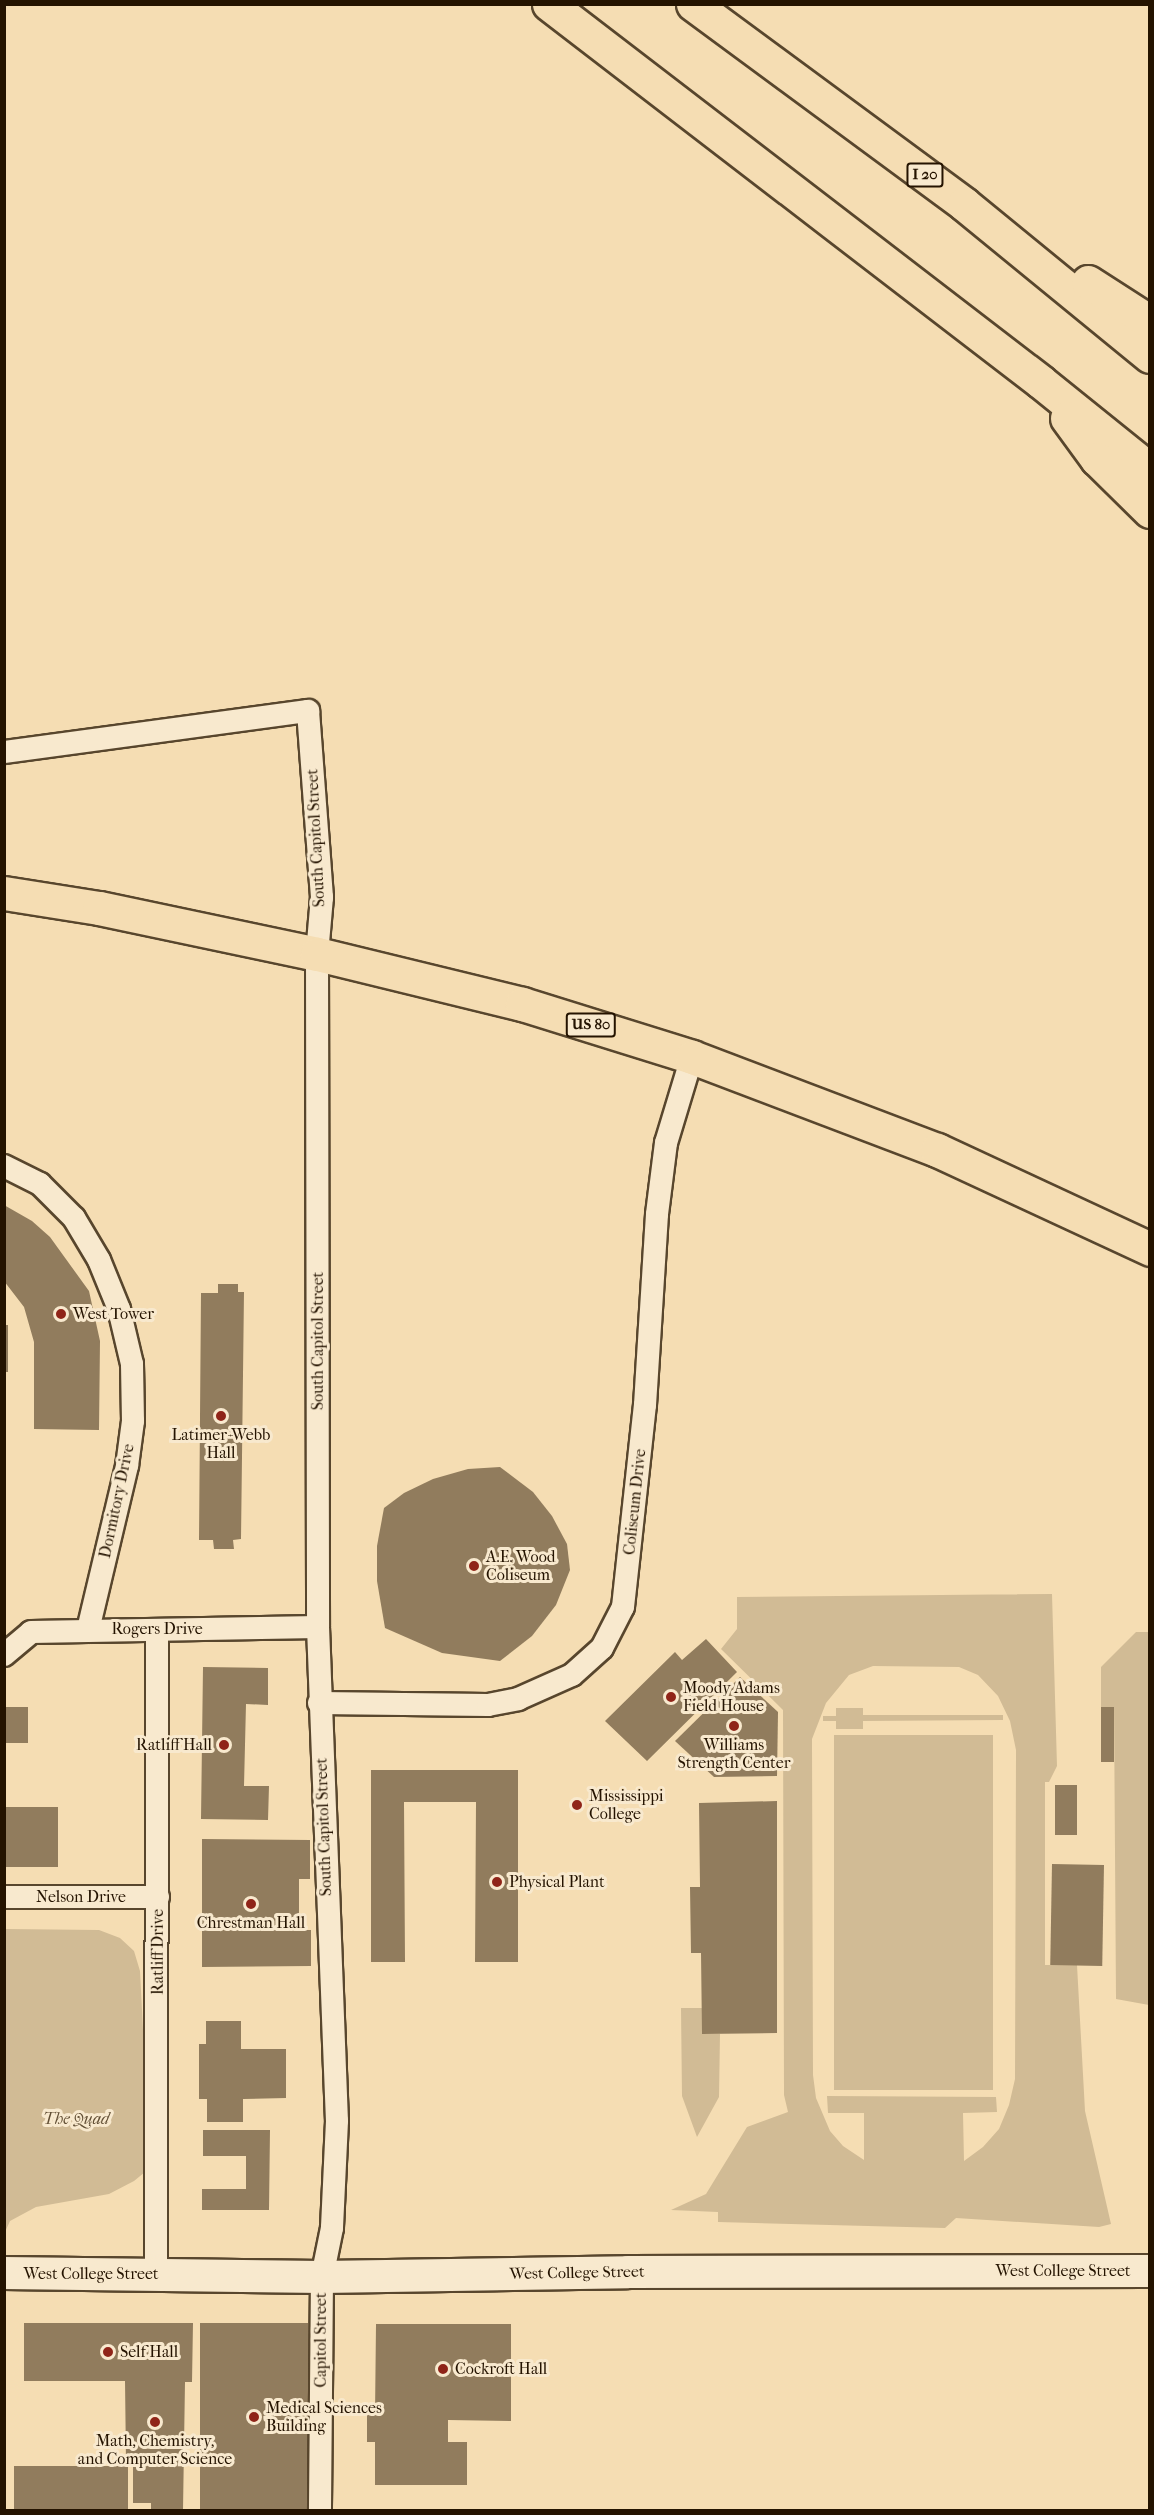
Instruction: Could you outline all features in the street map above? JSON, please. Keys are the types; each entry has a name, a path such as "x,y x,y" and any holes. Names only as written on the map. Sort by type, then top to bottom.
{"main road":[{"path":"549,4 1041,382 1149,470"},
{"name":"I 20","path":"693,4 964,204 1149,356"},
{"path":"964,204 1149,322"},
{"path":"1041,382 1097,459 1149,511"},
{"name":"US 80","path":"4,893 99,908 317,954 522,1004 692,1057 937,1150 1149,1248"}],"street":[{"name":"South Capitol Street","path":"4,752 308,711 322,897 317,954 318,1628 337,2121 332,2228 322,2277"},
{"name":"Coliseum Drive","path":"320,1703 488,1705 519,1699 572,1675 602,1648 623,1607 645,1405 660,1194 666,1143 692,1057"},
{"name":"Dormitory Drive","path":"4,1166 40,1184 74,1218 99,1260 119,1309 132,1364 133,1421 128,1466 88,1630"},
{"name":"Rogers Drive","path":"4,1655 31,1632 318,1628"},
{"name":"Ratliff Drive","path":"156,2274 157,1630"},
{"name":"Nelson Drive","path":"4,1897 158,1897"},
{"name":"West College Street","path":"4,2273 322,2277 628,2272 1149,2271"},
{"name":"Capitol Street","path":"320,2511 322,2277"}],"green space":[{"path":"1052,1594 1057,1766 1049,1782 1045,1782 1045,1965 1077,1965 1085,2111 1111,2224 1099,2227 956,2218 945,2228 718,2222 718,2212 671,2210 706,2194 747,2127 788,2112 784,2095 783,1710 721,1649 737,1629 737,1597","holes":["873,1666 959,1667 978,1675 998,1696 1010,1721 1016,1750 1015,2079 1009,2105 999,2129 983,2147 964,2161 963,2113 997,2112 996,2097 827,2096 828,2113 864,2113 864,2160 843,2146 830,2131 816,2098 813,2075 812,1739 826,1703 849,1675"]},
{"path":"1136,1632 1149,1632 1149,2005 1116,1999 1114,1707 1101,1707 1101,1667"},
{"path":"836,1708 863,1708 863,1715 1003,1715 1003,1720 863,1721 863,1729 836,1729 836,1721 823,1721 823,1716 836,1716"},
{"path":"834,1735 993,1735 993,2090 834,2090"},
{"name":"The Quad","path":"5,1929 99,1930 120,1938 134,1951 140,1971 148,2127 145,2172 134,2181 109,2194 36,2207 10,2221 5,2232"},
{"path":"681,2008 702,2008 702,2034 720,2034 719,2097 697,2137 682,2096"}],"building":[{"name":"West Tower","path":"4,1205 32,1221 50,1237 89,1291 100,1341 99,1430 34,1429 34,1342 24,1307 4,1281"},
{"name":"Latimer-Webb Hall","path":"218,1284 238,1284 238,1292 244,1292 241,1539 233,1540 234,1549 214,1549 213,1540 199,1540 201,1293 218,1293"},
{"path":"4,1325 8,1325 8,1372 4,1372"},
{"name":"A.E. Wood Coliseum","path":"500,1467 533,1492 552,1516 567,1544 570,1570 556,1605 532,1636 500,1661 442,1653 385,1628 377,1581 377,1546 384,1508 404,1493 433,1479 468,1469"},
{"name":"Moody Adams Field House","path":"706,1639 737,1672 647,1761 605,1721 675,1652 682,1660"},
{"name":"Ratliff Hall","path":"203,1667 268,1668 268,1705 246,1704 244,1786 269,1786 268,1820 201,1819"},
{"name":"Williams Strength Center","path":"740,1677 778,1712 777,1776 714,1777 675,1741"},
{"path":"4,1707 28,1707 28,1743 4,1743"},
{"path":"1101,1707 1114,1707 1114,1762 1101,1762"},
{"name":"Physical Plant","path":"371,1770 518,1770 518,1962 475,1962 476,1802 404,1802 405,1962 371,1962"},
{"path":"1055,1785 1077,1785 1077,1835 1055,1835"},
{"path":"777,1801 777,2033 702,2034 701,1953 691,1953 690,1887 700,1887 699,1803"},
{"path":"4,1807 58,1807 58,1867 4,1867"},
{"name":"Chrestman Hall","path":"202,1839 310,1840 310,1879 299,1879 299,1930 311,1930 311,1966 202,1967"},
{"path":"1052,1864 1104,1865 1102,1966 1050,1965"},
{"path":"206,2021 241,2021 241,2049 286,2049 286,2098 243,2099 243,2122 207,2122 207,2099 199,2099 199,2044 206,2044"},
{"path":"203,2130 270,2130 269,2210 202,2210 202,2189 246,2189 246,2156 203,2156"},
{"path":"24,2323 193,2323 192,2382 185,2382 183,2510 151,2510 151,2503 133,2503 133,2462 126,2462 125,2381 24,2381"},
{"name":"Medical Sciences Building","path":"200,2323 308,2323 308,2510 200,2510"},
{"name":"Cockroft Hall","path":"376,2324 511,2324 511,2421 448,2420 448,2442 467,2442 467,2485 375,2485 375,2442 367,2442 367,2414 375,2414"},
{"path":"14,2466 128,2466 128,2510 14,2510"}],"place":[{"name":"West Tower","path":"61,1314"},
{"name":"Latimer-Webb Hall","path":"221,1416"},
{"name":"A.E. Wood Coliseum","path":"474,1566"},
{"name":"Moody Adams Field House","path":"671,1697"},
{"name":"Williams Strength Center","path":"734,1726"},
{"name":"Ratliff Hall","path":"224,1745"},
{"name":"Mississippi College","path":"577,1805"},
{"name":"Physical Plant","path":"497,1882"},
{"name":"Chrestman Hall","path":"251,1904"},
{"name":"Self Hall","path":"108,2352"},
{"name":"Cockroft Hall","path":"443,2369"},
{"name":"Medical Sciences Building","path":"254,2417"},
{"name":"Math, Chemistry, and Computer Science","path":"155,2422"}]}
